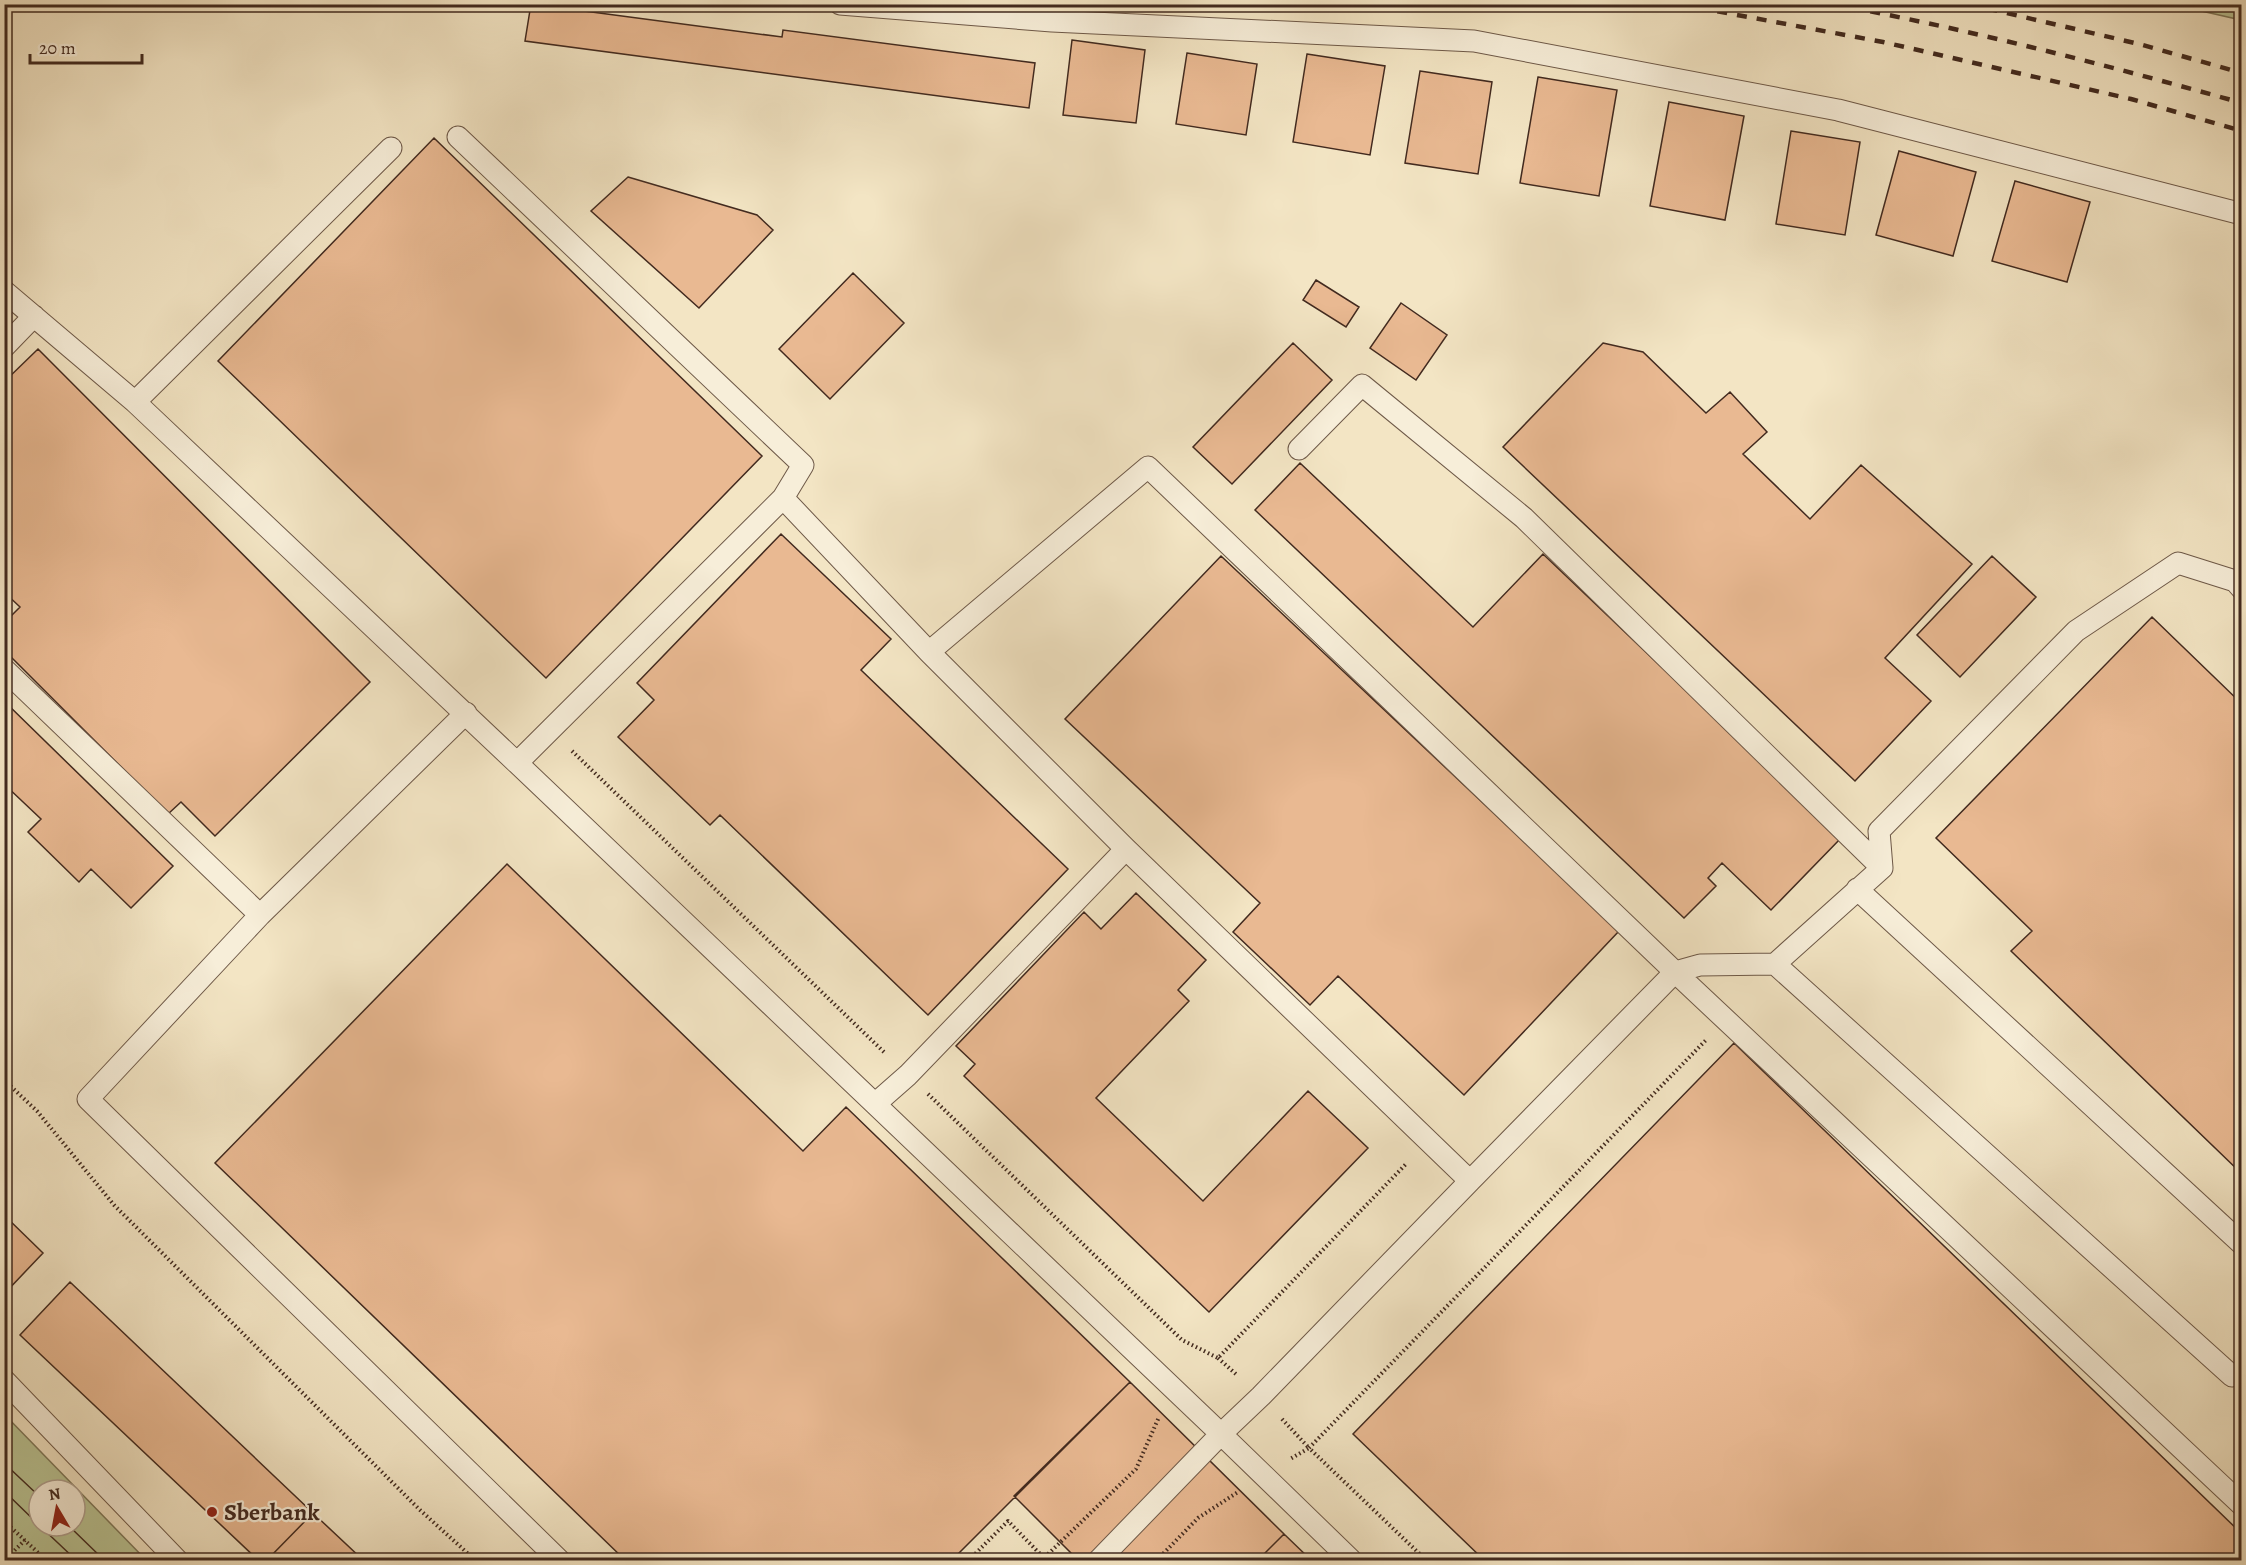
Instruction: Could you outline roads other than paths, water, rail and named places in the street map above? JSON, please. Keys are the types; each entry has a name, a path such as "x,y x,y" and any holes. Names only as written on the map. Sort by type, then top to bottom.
{"lane":[{"path":"840,4 1052,21 1473,41 1838,110 2241,214"},
{"path":"458,137 803,465 783,498 517,763"},
{"path":"135,402 391,148"},
{"path":"4,291 135,402 466,714 1351,1560"},
{"path":"4,347 34,316"},
{"path":"1299,449 1362,386 1524,518 1881,868"},
{"path":"928,652 1148,467 1725,1020 2241,1506"},
{"path":"783,498 928,652 1126,849 1470,1181"},
{"path":"1881,868 1879,831 2076,631 2178,562 2235,581 2241,589"},
{"path":"4,669 260,915"},
{"path":"466,714 260,915 88,1099 559,1560"},
{"path":"875,1104 908,1075 1126,849"},
{"path":"1099,1560 1675,972 1700,965 1775,964 1881,868"},
{"path":"1857,889 2241,1245"},
{"path":"1775,964 2232,1376"},
{"path":"4,1380 177,1560"}],"tram line":[{"path":"4,1463 27,1485"},
{"path":"4,1491 27,1513"},
{"path":"53,1538 76,1560"},
{"path":"81,1538 104,1560"}],"railway":[{"path":"1678,4 1883,42 2131,99 2242,131"},
{"path":"1831,4 2037,49 2242,103"},
{"path":"1968,4 2139,44 2242,73"}],"place":[{"name":"Sberbank","path":"212,1512"}]}
